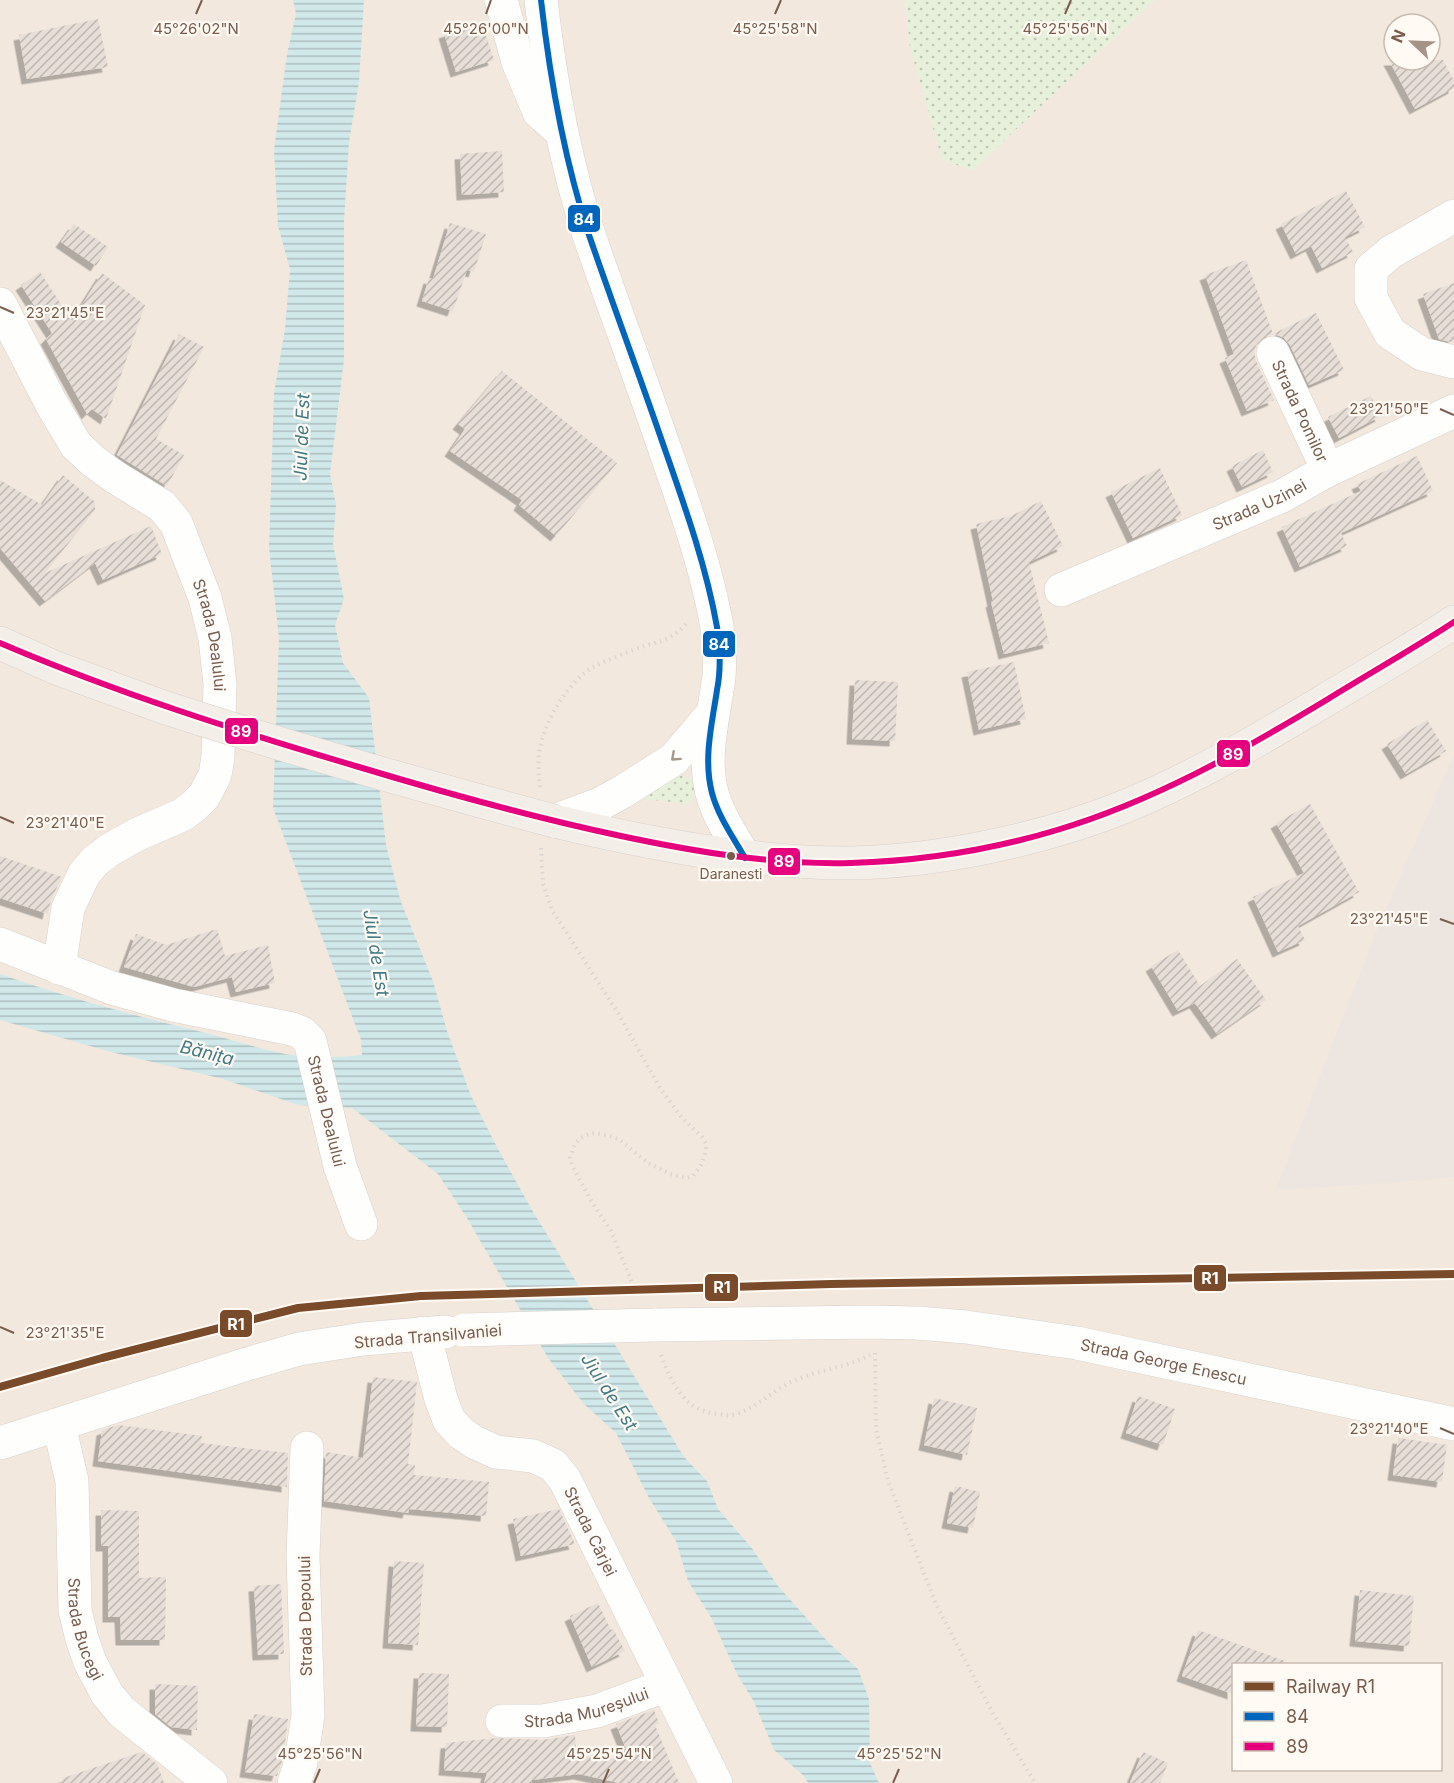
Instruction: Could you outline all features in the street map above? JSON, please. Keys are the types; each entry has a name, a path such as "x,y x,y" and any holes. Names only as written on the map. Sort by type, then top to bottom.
{"main road":[{"path":"2,644 56,668 163,707 418,785 547,832 591,829 668,846 745,858 851,863 927,857 986,847 1056,830 1125,807 1219,762 1454,622"}],"street":[{"path":"501,0 519,62 539,112 561,132"},
{"path":"541,0 561,132 588,232 683,500 710,594 717,628 719,659 718,688 707,763 712,795 723,820 745,858"},
{"path":"1454,216 1391,252 1371,269 1371,298 1390,333 1422,354 1454,362"},
{"name":"Strada Dealului","path":"0,304 51,403 76,445 115,477 162,506 176,523 205,598 215,639 220,684 218,758 215,775 204,796 182,815 138,834 111,849 95,861 84,874 68,908 59,968"},
{"name":"Strada Pomilor","path":"1273,353 1328,470"},
{"name":"Strada Uzinei","path":"1061,590 1282,496 1328,470 1454,411"},
{"path":"547,832 630,787 674,759 713,713"},
{"name":"Strada Dealului","path":"0,944 112,988 174,1005 302,1033 310,1041 340,1166 361,1224"},
{"name":"Strada George Enescu","path":"873,1337 917,1323 966,1327 1077,1343 1454,1424"},
{"name":"Strada Transilvaniei","path":"0,1443 299,1349 363,1339 464,1330 657,1338 873,1337"},
{"name":"Strada Cârjei","path":"424,1333 441,1399 449,1420 474,1442 496,1452 533,1456 553,1466 565,1480 716,1783"},
{"name":"Strada Bucegi","path":"59,1425 72,1481 75,1610 90,1662 106,1694 122,1712 211,1783"},
{"name":"Strada Depoului","path":"294,1783 301,1762 308,1715 303,1556 307,1448"},
{"name":"Strada Mureșului","path":"502,1721 543,1721 597,1711 667,1685"}],"path":[{"path":"540,787 539,754 543,736 553,713 565,694 593,667 634,650 667,640 678,633 710,594"},
{"path":"547,832 541,876 552,910 618,1013 660,1088 682,1118 702,1137 706,1144 701,1165 693,1176 686,1178 655,1167 613,1137 597,1133 589,1134 575,1144 570,1158 572,1165 590,1199 611,1231 638,1297"},
{"path":"657,1338 672,1381 688,1401 699,1410 727,1415 746,1410 790,1382 845,1365 873,1337 894,1335 917,1323"},
{"path":"873,1337 876,1429 888,1481 936,1604 991,1710 1035,1783"}],"shaded area":[{"path":"0,0 905,0 910,47 973,170 1154,0 1454,0 1454,1783 0,1783"},
{"path":"1454,755 1454,1177 1276,1190 1376,932"}],"green space":[{"path":"905,0 1154,0 973,170 942,160 910,47"},
{"path":"679,775 690,778 694,785 690,804 643,799 668,778"}],"water":[{"path":"293,0 364,0 359,82 349,142 344,221 344,360 330,474 336,505 333,544 344,599 335,625 343,663 369,698 386,845 401,902 433,981 447,1031 471,1096 532,1210 684,1457 707,1481 718,1509 751,1547 778,1586 829,1643 858,1669 869,1699 870,1763 879,1783 808,1783 804,1776 774,1750 754,1702 737,1674 712,1619 688,1581 676,1541 649,1498 616,1433 584,1404 548,1358 467,1218 438,1174 352,1108 298,1105 223,1079 111,1052 0,1020 0,974 102,1006 276,1052 319,1057 362,1055 361,1040 273,808 279,638 269,548 274,393 285,329 290,269 278,226 274,150 287,54 296,14"}],"building":[{"path":"98,19 108,67 27,79 19,35"},
{"path":"481,21 494,60 456,72 444,33"},
{"path":"1443,60 1454,81 1454,88 1415,109 1395,72 1442,72"},
{"path":"502,151 504,192 462,195 460,154"},
{"path":"1346,191 1365,227 1345,237 1353,252 1322,268 1311,246 1296,254 1281,224"},
{"path":"450,223 486,234 474,272 467,270 453,311 422,301 429,278 433,279"},
{"path":"74,224 108,247 96,266 61,242"},
{"path":"1246,260 1273,334 1316,313 1344,370 1309,385 1290,345 1284,338 1275,334 1266,336 1257,343 1254,352 1274,400 1247,411 1225,358 1234,354 1205,275"},
{"path":"40,272 72,321 102,273 145,305 106,419 92,409 87,414 46,339 52,333 21,285"},
{"path":"1454,283 1454,343 1439,339 1423,294"},
{"path":"179,334 204,347 156,439 184,455 167,486 117,455"},
{"path":"502,371 617,463 556,536 519,505 522,500 450,451 465,429 458,424"},
{"path":"1371,396 1381,416 1339,438 1328,417"},
{"path":"1263,450 1273,472 1242,487 1232,466"},
{"path":"1417,456 1433,491 1341,533 1347,546 1300,567 1282,527 1361,491 1357,484"},
{"path":"1160,468 1182,515 1133,538 1111,492"},
{"path":"63,475 95,502 95,510 45,573 151,526 162,554 103,580 95,563 45,601 0,548 0,480 42,505"},
{"path":"1041,501 1063,546 1029,562 1049,643 1004,654 976,524 1011,516"},
{"path":"1014,662 1026,719 979,730 967,672"},
{"path":"855,680 898,682 895,741 852,739"},
{"path":"1427,720 1446,751 1406,774 1387,744"},
{"path":"1310,804 1359,892 1298,926 1305,940 1278,952 1253,897 1304,873 1276,823"},
{"path":"0,856 62,877 51,900 48,914 0,898"},
{"path":"217,929 225,956 268,945 275,983 236,992 232,977 194,987 124,967 136,934 166,945"},
{"path":"1178,950 1200,986 1237,959 1266,1000 1217,1034 1195,1003 1178,1011 1151,966"},
{"path":"373,1377 417,1382 408,1464 415,1465 414,1475 489,1482 486,1516 409,1509 408,1513 324,1501 326,1452 363,1458"},
{"path":"1138,1396 1175,1409 1163,1445 1126,1433"},
{"path":"934,1398 977,1408 967,1455 924,1445"},
{"path":"118,1425 202,1436 201,1443 288,1453 287,1487 98,1461 102,1430"},
{"path":"1398,1438 1447,1445 1442,1482 1393,1475"},
{"path":"955,1486 980,1492 973,1528 947,1523"},
{"path":"559,1509 575,1544 521,1556 513,1519"},
{"path":"101,1510 139,1511 139,1578 166,1577 165,1640 121,1640 120,1617 108,1617 108,1546 101,1546"},
{"path":"394,1561 424,1563 418,1645 388,1643"},
{"path":"281,1584 284,1654 258,1655 254,1586"},
{"path":"1360,1590 1414,1596 1409,1646 1355,1641"},
{"path":"598,1603 611,1630 613,1629 625,1651 592,1667 570,1616"},
{"path":"1198,1630 1285,1661 1284,1663 1232,1663 1232,1694 1182,1676"},
{"path":"419,1673 449,1674 447,1727 416,1726"},
{"path":"155,1684 198,1686 197,1730 171,1727 155,1714"},
{"path":"654,1710 659,1723 655,1725 679,1783 619,1783 579,1774 532,1780 532,1783 484,1783 487,1773 444,1770 446,1743 497,1738 543,1740 575,1735 577,1756 630,1759 616,1724"},
{"path":"254,1714 288,1719 283,1758 277,1776 245,1772"},
{"path":"142,1752 157,1764 164,1783 63,1783 63,1778"},
{"path":"1143,1752 1168,1763 1160,1783 1130,1783"}],"rail line":[{"name":"R1","path":"0,1387 102,1358 298,1308 421,1296 831,1284 1454,1274"}],"transit line":[{"name":"84","path":"541,0 559,119 580,206 686,512 701,558 712,604 718,635 720,667 709,742 709,780 718,810 745,858"},
{"name":"89","path":"0,643 133,695 223,725 391,777 522,813 621,836 706,852 764,860 851,863 903,860 981,849 1057,830 1128,805 1230,756 1454,622"}],"place":[{"name":"Daranesti","path":"731,856"}],"water label":[{"name":"Jiul de Est","path":"302,437"},
{"name":"Jiul de Est","path":"376,953"},
{"name":"Bănița","path":"207,1053"},
{"name":"Jiul de Est","path":"609,1392"}]}
